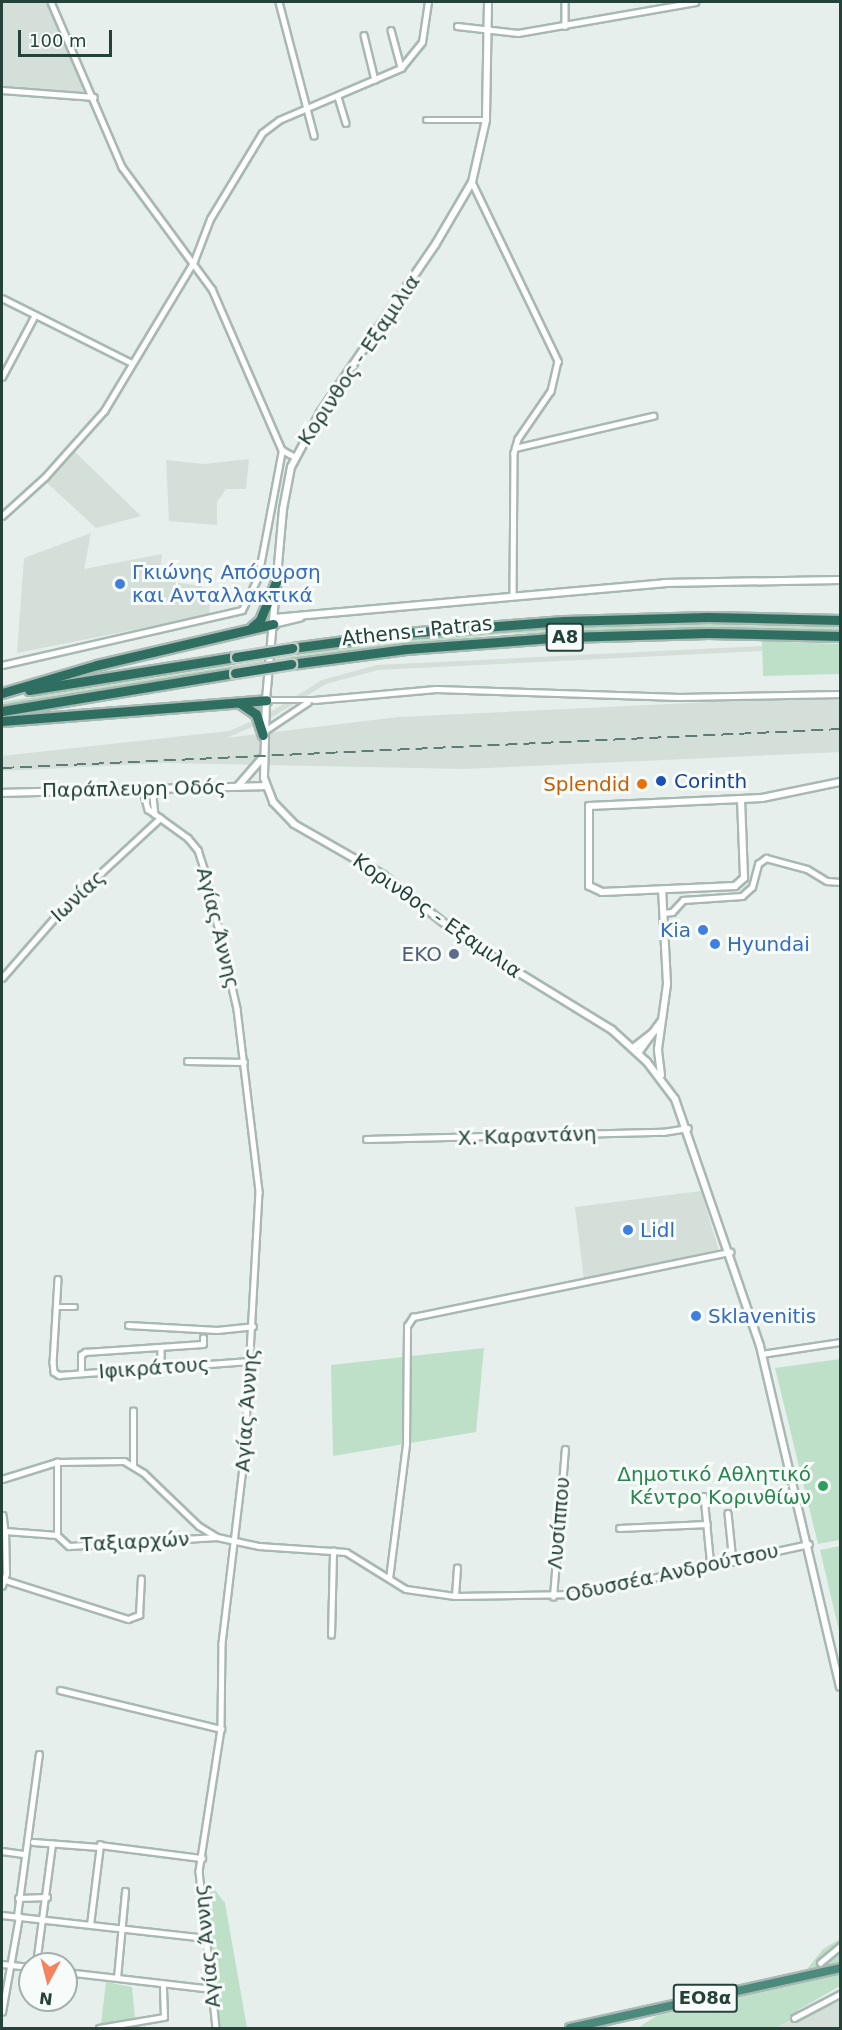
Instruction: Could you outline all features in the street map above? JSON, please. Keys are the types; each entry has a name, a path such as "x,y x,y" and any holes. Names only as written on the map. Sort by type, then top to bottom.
{"highway":[{"path":"249,629 260,620 278,577"},
{"name":"Athens - Patras","path":"2,694 292,648 397,634 581,620 840,620"},
{"path":"2,694 97,665 249,629 273,621"},
{"name":"Athens - Patras","path":"2,711 291,664 398,650 565,637 708,633 840,636"},
{"path":"2,721 266,700"},
{"path":"235,703 252,710 263,735"},
{"name":"ΕΟ8α","path":"570,2028 840,1968"}],"street":[{"path":"2,665 242,610 258,577 270,496 282,450 220,302 194,261 128,177 51,2"},
{"path":"279,2 305,109 314,135"},
{"path":"2,516 45,477 104,411 194,261 210,219 262,133 305,109 338,97 401,68 417,53 422,42 428,2"},
{"name":"Κορινθος - Εξαμιλια","path":"488,2 486,120 472,182 450,223 320,413 295,457 285,498 266,700 262,758 266,786 280,811 300,829 377,871 467,941 601,1022 636,1050 661,1079 688,1128 762,1354 809,1544 840,1687"},
{"path":"565,2 565,26"},
{"path":"457,26 518,33 695,2"},
{"path":"391,30 401,68"},
{"path":"364,35 375,80"},
{"path":"2,90 94,98"},
{"path":"338,97 346,123"},
{"path":"426,120 486,120"},
{"path":"472,182 558,361 546,400 515,448 513,593"},
{"path":"2,298 132,363"},
{"path":"2,377 35,315"},
{"path":"515,448 653,416"},
{"path":"282,450 295,457"},
{"path":"273,621 513,593 733,579 840,580"},
{"path":"266,700 314,700 436,689 679,697 840,694"},
{"path":"263,735 273,722 314,700"},
{"path":"238,786 262,758"},
{"path":"741,799 744,878 741,883 662,890 602,892 590,888 589,806 797,794 840,782"},
{"path":"152,786 154,814"},
{"name":"Παράπλευρη Οδός","path":"2,793 152,786 266,786"},
{"path":"142,787 144,804 154,814"},
{"name":"Αγίας Άννης","path":"154,814 188,838 198,850 205,871 237,1009 259,1192 244,1459 222,1644 221,1729 199,1871 216,2028"},
{"name":"Ιωνίας","path":"2,978 64,907 160,818"},
{"path":"663,913 672,912 683,900 742,896 752,887 758,864 766,858 807,869 827,881 840,882"},
{"path":"661,1079 658,1058 667,984 662,890"},
{"path":"636,1050 655,1031 664,1014"},
{"path":"187,1061 244,1062"},
{"name":"Χ. Καραντάνη","path":"366,1139 663,1132 688,1128"},
{"path":"389,1579 406,1444 410,1320 427,1311 520,1296 730,1252"},
{"path":"58,1280 57,1307 75,1307"},
{"name":"Ιφικράτους","path":"57,1307 53,1362 54,1372 59,1375 249,1361"},
{"path":"128,1325 218,1330 253,1326"},
{"path":"81,1373 81,1355 85,1352 203,1344 203,1338"},
{"path":"762,1354 840,1342"},
{"path":"160,1347 161,1368"},
{"path":"133,1411 133,1466"},
{"name":"Λυσίππου","path":"553,1597 565,1449"},
{"name":"Οδυσσέα Ανδρούτσου","path":"2,1479 57,1462 108,1459 133,1466 199,1526 217,1537 234,1542 346,1552 389,1579 420,1593 455,1596 553,1597 632,1585 809,1544"},
{"path":"57,1462 57,1535"},
{"path":"704,1496 711,1567"},
{"path":"728,1513 733,1562"},
{"path":"3,1515 5,1530 3,1582 128,1619 139,1615 141,1579"},
{"path":"619,1528 707,1524"},
{"name":"Ταξιαρχών","path":"5,1530 57,1535 69,1546 217,1537"},
{"path":"331,1635 333,1551"},
{"path":"455,1596 457,1568"},
{"path":"60,1690 221,1729"},
{"path":"2,2012 2,1997 12,1965 23,1854 39,1754"},
{"path":"33,1842 99,1847 126,1846 202,1857"},
{"path":"38,1952 52,1844"},
{"path":"90,1925 99,1847"},
{"path":"2,1851 23,1854"},
{"path":"117,1978 125,1891"},
{"path":"18,1898 47,1897"},
{"path":"2,1915 206,1938"},
{"path":"820,1964 840,1946"},
{"path":"2,1964 18,1966"},
{"path":"78,1973 212,1989"},
{"path":"99,2028 164,2017 163,1984"},
{"path":"794,2018 840,1994"}],"shaded area":[{"path":"2,2 48,2 90,94 2,86"},
{"path":"72,449 141,516 96,528 45,481"},
{"path":"249,459 246,489 226,489 217,502 217,525 169,521 166,460 204,464"},
{"path":"91,533 84,569 162,554 159,580 201,586 211,596 209,615 17,653 24,558"},
{"path":"762,646 762,651 378,670 326,684 266,721 226,738 398,717 840,696 840,752 464,769 165,763 2,771 2,756 229,731 262,717 322,680 377,665"},
{"path":"701,1191 719,1251 584,1280 575,1207"},
{"path":"840,2001 840,2028 775,2028 805,2015"}],"green space":[{"path":"692,623 840,626 840,630 708,627 501,634 310,655 2,705 2,702 374,643 517,630"},
{"path":"762,641 840,644 840,674 763,676"},
{"path":"484,1348 476,1432 333,1456 331,1365"},
{"name":"Δημοτικό Αθλητικό Κέντρο Κορινθίων","path":"840,1359 840,1540 818,1544 775,1368"},
{"path":"840,1546 840,1635 820,1550"},
{"path":"212,1886 225,1903 247,2028 222,2028 219,2023 203,1888"},
{"path":"840,1939 840,1986 798,2010 792,2020 775,2028 638,2028 656,2016 796,1983 823,1949"},
{"path":"106,1982 132,1987 135,2019 101,2024"}],"railway":[{"path":"2,768 840,729"}],"place":[{"name":"Γκιώνης Απόσυρση και Ανταλλακτικά","path":"120,584"},
{"name":"Corinth","path":"661,781"},
{"name":"Splendid","path":"642,784"},
{"name":"Kia","path":"703,930"},
{"name":"Hyundai","path":"715,944"},
{"name":"EKO","path":"454,954"},
{"name":"Lidl","path":"628,1230"},
{"name":"Sklavenitis","path":"696,1316"},
{"name":"Δημοτικό Αθλητικό Κέντρο Κορινθίων","path":"823,1486"}]}
